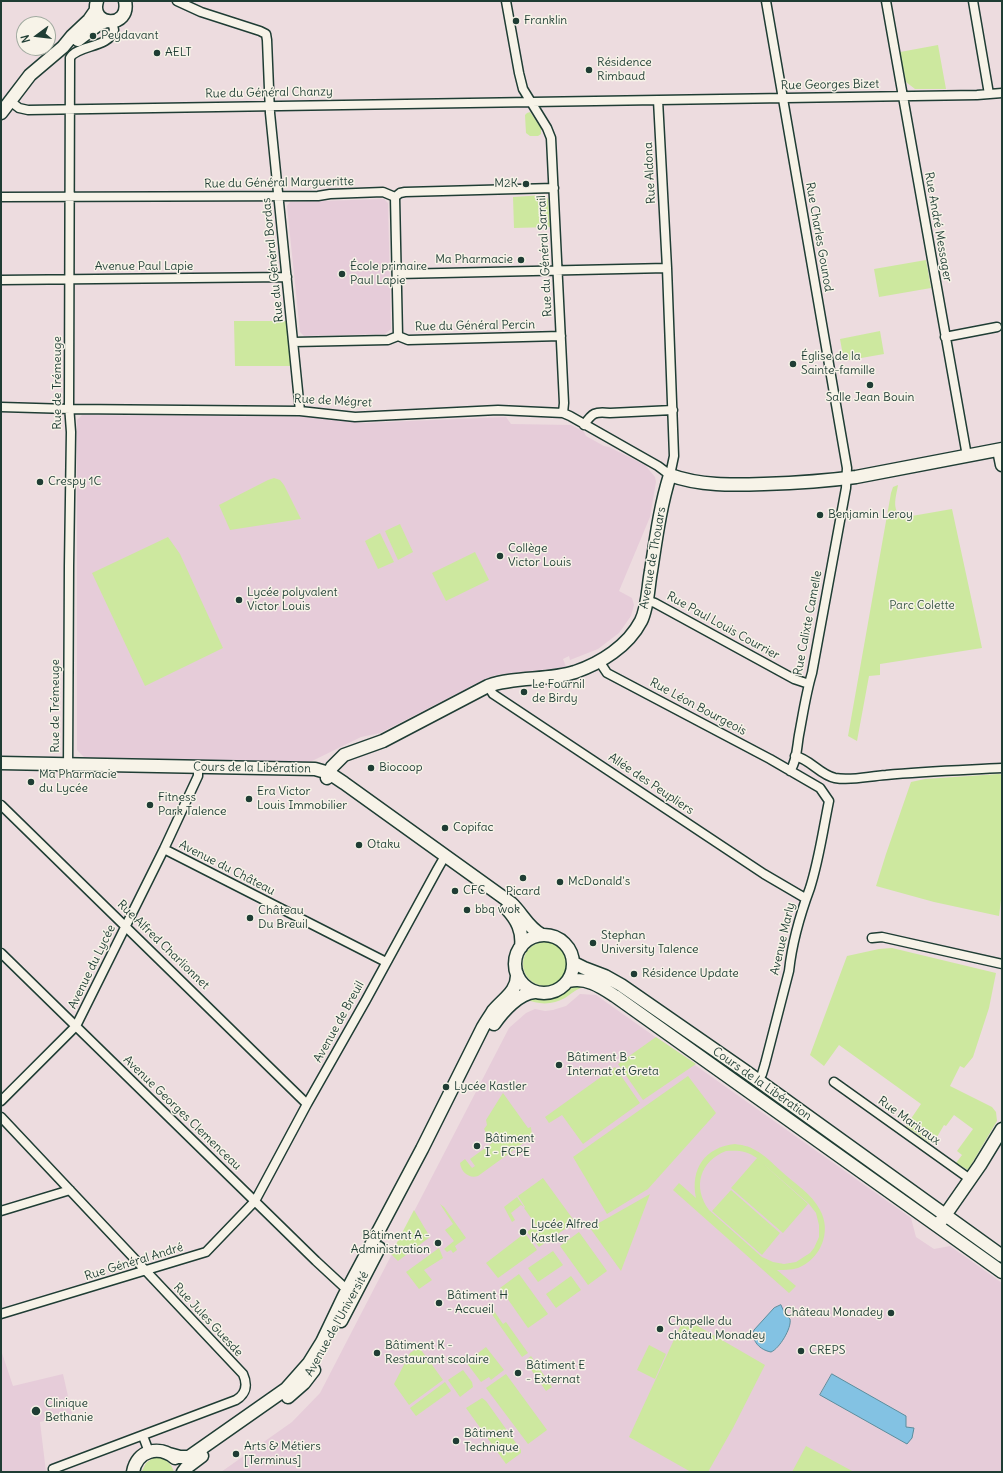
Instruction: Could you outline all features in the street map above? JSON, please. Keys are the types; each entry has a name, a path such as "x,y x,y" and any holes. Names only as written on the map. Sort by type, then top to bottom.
{"street":[{"name":"Rue du Général Bordas","path":"177,1 202,12 260,31 266,34 268,40 270,105 300,411"},
{"path":"506,1 520,80 523,89 531,102 658,100"},
{"name":"Rue Charles Gounod","path":"766,1 846,461 847,478"},
{"name":"Rue André Messager","path":"886,1 966,456"},
{"path":"973,1 989,94"},
{"path":"63,47 76,42 99,24 121,18 125,11 126,3"},
{"path":"96,5 99,16 110,21"},
{"path":"1,113 37,68 63,47 89,20 96,5"},
{"name":"Rue de Trémeuge","path":"68,768 68,566 71,432 69,197 70,56 75,52 97,44 111,36 114,30 110,21"},
{"name":"Rue Georges Bizet","path":"658,100 1002,93"},
{"name":"Rue Aldona","path":"658,100 673,410 674,456 670,476"},
{"name":"Rue du Général Chanzy","path":"10,101 20,108 28,110 70,108 531,102"},
{"name":"Rue du Général Sarrail","path":"531,102 547,128 551,138 564,403 563,413"},
{"name":"Rue du Général Margueritte","path":"1,197 318,196 330,194 384,192 395,197 400,193 405,192 554,188"},
{"path":"395,197 398,336"},
{"path":"397,274 667,268"},
{"name":"Avenue Paul Lapie","path":"1,280 287,277"},
{"path":"945,337 997,327"},
{"name":"Rue du Général Percin","path":"294,342 388,340 398,336 408,340 561,336"},
{"name":"Rue de Mégret","path":"1,407 300,411 354,417 498,410 563,413 658,466 670,476"},
{"path":"584,425 590,416 601,412 673,410"},
{"path":"670,476 684,480 734,485 785,483 847,478 1000,450 1002,465"},
{"name":"Avenue de Thouars","path":"328,775 336,762 344,755 382,741 488,686 503,682 572,673 599,661 624,643 635,630 644,614 660,513 670,476"},
{"name":"Rue Calixte Camelle","path":"790,771 793,767 847,478"},
{"name":"Rue Paul Louis Courrier","path":"646,600 655,603 794,679 809,684"},
{"name":"Rue Léon Bourgeois","path":"599,661 607,673 770,759 820,788 829,801"},
{"name":"Allée des Peupliers","path":"488,686 493,694 747,862 805,898"},
{"path":"795,756 807,760 822,772 836,778 858,779 885,775 1002,768"},
{"name":"Cours de la Libération","path":"1,763 68,768"},
{"name":"Cours de la Libération","path":"1,770 68,768 198,770 315,769 328,775 444,859 506,907 512,914 521,931 521,947"},
{"name":"Avenue du Lycée","path":"1,1101 76,1026 164,850 196,780 198,770"},
{"name":"Avenue Marly","path":"758,1081 766,1064 805,898 810,888 829,801"},
{"name":"Rue Alfred Charlionnet","path":"1,805 307,1104"},
{"name":"Avenue du Château","path":"164,850 386,962"},
{"name":"Cours de la Libération","path":"444,859 511,903 518,909 536,932 542,935"},
{"name":"Avenue de Breuil","path":"255,1201 307,1104 444,859"},
{"path":"542,935 553,936 565,944 570,951 574,963 569,981 555,992 535,992 524,985 517,974 516,961 521,947 530,939 542,935"},
{"path":"872,938 882,937 1002,964"},
{"name":"Avenue Georges Clemenceau","path":"1,953 348,1290"},
{"name":"Cours de la Libération","path":"574,963 605,976 621,985 1002,1256"},
{"name":"Avenue de l'Université","path":"296,1385 304,1383 317,1365 358,1289 483,1027 494,1011 512,991 517,980 517,974"},
{"name":"Cours de la Libération","path":"569,981 583,980 600,986 615,996 1002,1272"},
{"name":"Avenue de l'Université","path":"182,1472 193,1462 296,1385 322,1342 348,1290 490,1030 499,1017 518,998 525,993 535,992"},
{"path":"685,1045 707,1054 748,1080 758,1081"},
{"name":"Rue Marivaux","path":"834,1082 970,1180"},
{"name":"Rue Jules Guesde","path":"1,1117 243,1374 246,1384 245,1391 236,1400 53,1469"},
{"path":"938,1225 970,1180 1002,1129"},
{"path":"816,1139 837,1147 929,1210 937,1214 946,1215"},
{"path":"1,1212 70,1190"},
{"name":"Rue Général André","path":"1,1314 206,1252 255,1201"},
{"path":"938,1225 945,1226 957,1232 1002,1264"},
{"name":"Avenue de l'Université","path":"149,1452 163,1451 180,1457 189,1457 262,1410"},
{"path":"133,1470 142,1455 149,1452 143,1436"},
{"path":"169,1454 175,1459 182,1472"}],"shaded area":[{"name":"École primaire Paul Lapie","path":"384,199 388,203 391,329 385,334 304,336 300,332 287,206 290,202"},
{"name":"Lycée polyvalent Victor Louis","path":"82,415 309,417 363,423 506,417 511,424 571,425 584,432 586,436 604,446 645,465 655,477 656,482 650,517 619,591 632,598 634,605 631,616 619,633 598,649 570,660 569,656 563,659 566,667 496,675 485,679 380,733 361,737 312,761 86,759 77,750 77,420"},
{"path":"580,994 596,995 911,1218 916,1237 934,1249 950,1246 1002,1283 1002,1472 221,1472 292,1422 320,1393 509,1028 526,1013 535,1009 545,1011 566,1006"},
{"name":"Clinique Bethanie","path":"1,1350 13,1386 63,1374 72,1414 40,1422 46,1472 1,1472"}],"green space":[{"path":"938,45 946,89 915,89 906,82 900,52"},
{"path":"530,112 541,128 541,134 538,136 530,136 526,133 525,115"},
{"path":"544,195 548,199 550,227 514,228 513,197"},
{"path":"926,260 931,288 879,297 874,269"},
{"path":"234,321 287,321 291,366 235,366"},
{"path":"880,331 884,354 844,361 840,339"},
{"path":"274,478 280,480 284,485 301,519 230,530 219,505"},
{"name":"Parc Colette","path":"898,485 895,504 896,509 901,515 906,517 952,509 982,648 880,664 880,675 869,676 857,741 848,736 891,493 893,487"},
{"path":"400,524 413,552 398,560 385,531"},
{"path":"380,533 394,562 378,569 365,541"},
{"path":"168,537 180,554 223,648 145,686 92,573"},
{"path":"475,552 489,580 446,601 432,573"},
{"path":"1002,775 1002,892 999,916 934,902 876,886 911,782 925,779"},
{"path":"545,942 557,946 563,952 567,964 563,976 557,982 545,986 533,982 527,976 523,964 527,952 533,946"},
{"path":"892,948 996,973 989,1008 973,1057 964,1068 960,1066 950,1086 992,1107 996,1112 997,1121 968,1170 956,1163 962,1155 957,1151 973,1129 954,1115 946,1126 944,1125 937,1137 936,1135 930,1143 906,1126 921,1104 839,1045 824,1066 810,1055 847,956 879,949"},
{"path":"579,984 581,988 556,1002 540,1003 526,999 532,997 554,996"},
{"path":"656,1037 696,1064 643,1100 618,1064"},
{"path":"615,1067 640,1103 583,1144 562,1115 549,1123 545,1117"},
{"path":"688,1076 716,1113 648,1189 607,1214 573,1157"},
{"path":"503,1093 528,1128 531,1127 532,1134 529,1139 478,1176 469,1176 464,1172 460,1163 465,1159 472,1168 475,1166 470,1159 492,1143 484,1129 487,1125 486,1120"},
{"path":"735,1144 759,1152 808,1194 820,1210 825,1227 824,1235 822,1244 813,1258 798,1268 790,1270 777,1270 796,1286 789,1293 673,1190 679,1183 696,1198 695,1178 702,1161 715,1150 724,1146","holes":["726,1151 746,1152 757,1158 731,1188 783,1233 808,1204 760,1161 809,1204 816,1213 819,1225 819,1237 810,1253 796,1262 784,1264 773,1262 762,1257 709,1210 701,1192 701,1176 710,1161 717,1155"]},
{"path":"543,1178 575,1222 539,1247 527,1232 536,1225 524,1208 525,1207 518,1196"},
{"path":"731,1190 780,1233 762,1255 712,1211"},
{"path":"650,1194 621,1271 590,1228"},
{"path":"517,1197 524,1207 521,1205 511,1213 515,1220 512,1222 504,1207"},
{"path":"440,1204 444,1207 466,1238 455,1246 457,1250 453,1253 451,1250 447,1252 444,1249 454,1241 445,1230 453,1224"},
{"path":"414,1210 430,1237 398,1261 391,1254"},
{"path":"579,1232 607,1271 588,1285 560,1246"},
{"path":"525,1233 537,1250 498,1278 486,1263"},
{"path":"439,1248 443,1258 424,1270 432,1280 419,1289 406,1272"},
{"path":"553,1251 563,1265 538,1282 528,1268"},
{"path":"519,1274 548,1314 528,1328 500,1288"},
{"path":"571,1276 581,1290 556,1308 546,1294"},
{"path":"494,1311 503,1324 506,1322 528,1353 522,1357 491,1313"},
{"path":"684,1318 765,1365 733,1428 708,1472 691,1472 629,1437"},
{"path":"649,1345 666,1354 655,1379 637,1370"},
{"path":"419,1347 443,1380 409,1405 394,1384 410,1353"},
{"path":"486,1347 504,1370 491,1380 489,1377 481,1382 466,1362"},
{"path":"531,1356 552,1387 546,1391 525,1361"},
{"path":"463,1370 472,1382 473,1387 460,1397 448,1380"},
{"path":"506,1374 547,1430 528,1444 486,1388"},
{"path":"445,1382 451,1391 416,1416 410,1408"},
{"path":"482,1398 486,1401 521,1450 521,1453 506,1464 466,1408"},
{"path":"806,1446 854,1472 792,1472"},
{"path":"153,1458 164,1459 171,1465 174,1472 142,1471 146,1463"}],"water":[{"path":"781,1305 785,1314 790,1319 789,1328 778,1347 771,1352 767,1351 760,1347 755,1341 753,1334 754,1330 774,1308"},
{"path":"832,1374 906,1416 906,1427 914,1428 912,1438 907,1444 820,1395"}],"place":[{"name":"Franklin","path":"516,21"},
{"name":"Peydavant","path":"93,36"},
{"name":"AELT","path":"157,53"},
{"name":"Résidence Rimbaud","path":"589,70"},
{"name":"M2K","path":"526,184"},
{"name":"Ma Pharmacie","path":"521,260"},
{"name":"École primaire Paul Lapie","path":"342,274"},
{"name":"Église de la Sainte-famille","path":"793,364"},
{"name":"Salle Jean Bouin","path":"870,385"},
{"name":"Crespy 1C","path":"40,482"},
{"name":"Benjamin Leroy","path":"820,515"},
{"name":"Collège Victor Louis","path":"500,556"},
{"name":"Lycée polyvalent Victor Louis","path":"239,600"},
{"name":"Le Fournil de Birdy","path":"524,692"},
{"name":"Biocoop","path":"371,768"},
{"name":"Ma Pharmacie du Lycée","path":"31,782"},
{"name":"Era Victor Louis Immobilier","path":"249,799"},
{"name":"Fitness Park Talence","path":"150,805"},
{"name":"Copifac","path":"445,828"},
{"name":"Otaku","path":"359,845"},
{"name":"Picard","path":"523,878"},
{"name":"McDonald's","path":"560,882"},
{"name":"CFC","path":"455,891"},
{"name":"bbq wok","path":"467,910"},
{"name":"Château Du Breuil","path":"250,918"},
{"name":"Stephan University Talence","path":"593,943"},
{"name":"Résidence Update","path":"634,974"},
{"name":"Bâtiment B - Internat et Greta","path":"559,1065"},
{"name":"Lycée Kastler","path":"446,1087"},
{"name":"Bâtiment I - FCPE","path":"477,1146"},
{"name":"Lycée Alfred Kastler","path":"523,1232"},
{"name":"Bâtiment A - Administration","path":"438,1243"},
{"name":"Bâtiment H - Accueil","path":"439,1303"},
{"name":"Château Monadey","path":"891,1313"},
{"name":"Chapelle du château Monadey","path":"660,1329"},
{"name":"CREPS","path":"801,1351"},
{"name":"Bâtiment K - Restaurant scolaire","path":"377,1353"},
{"name":"Bâtiment E - Externat","path":"518,1373"},
{"name":"Clinique Bethanie","path":"36,1411"},
{"name":"Bâtiment Technique","path":"456,1441"},
{"name":"Arts & Métiers [Terminus]","path":"236,1454"}]}
